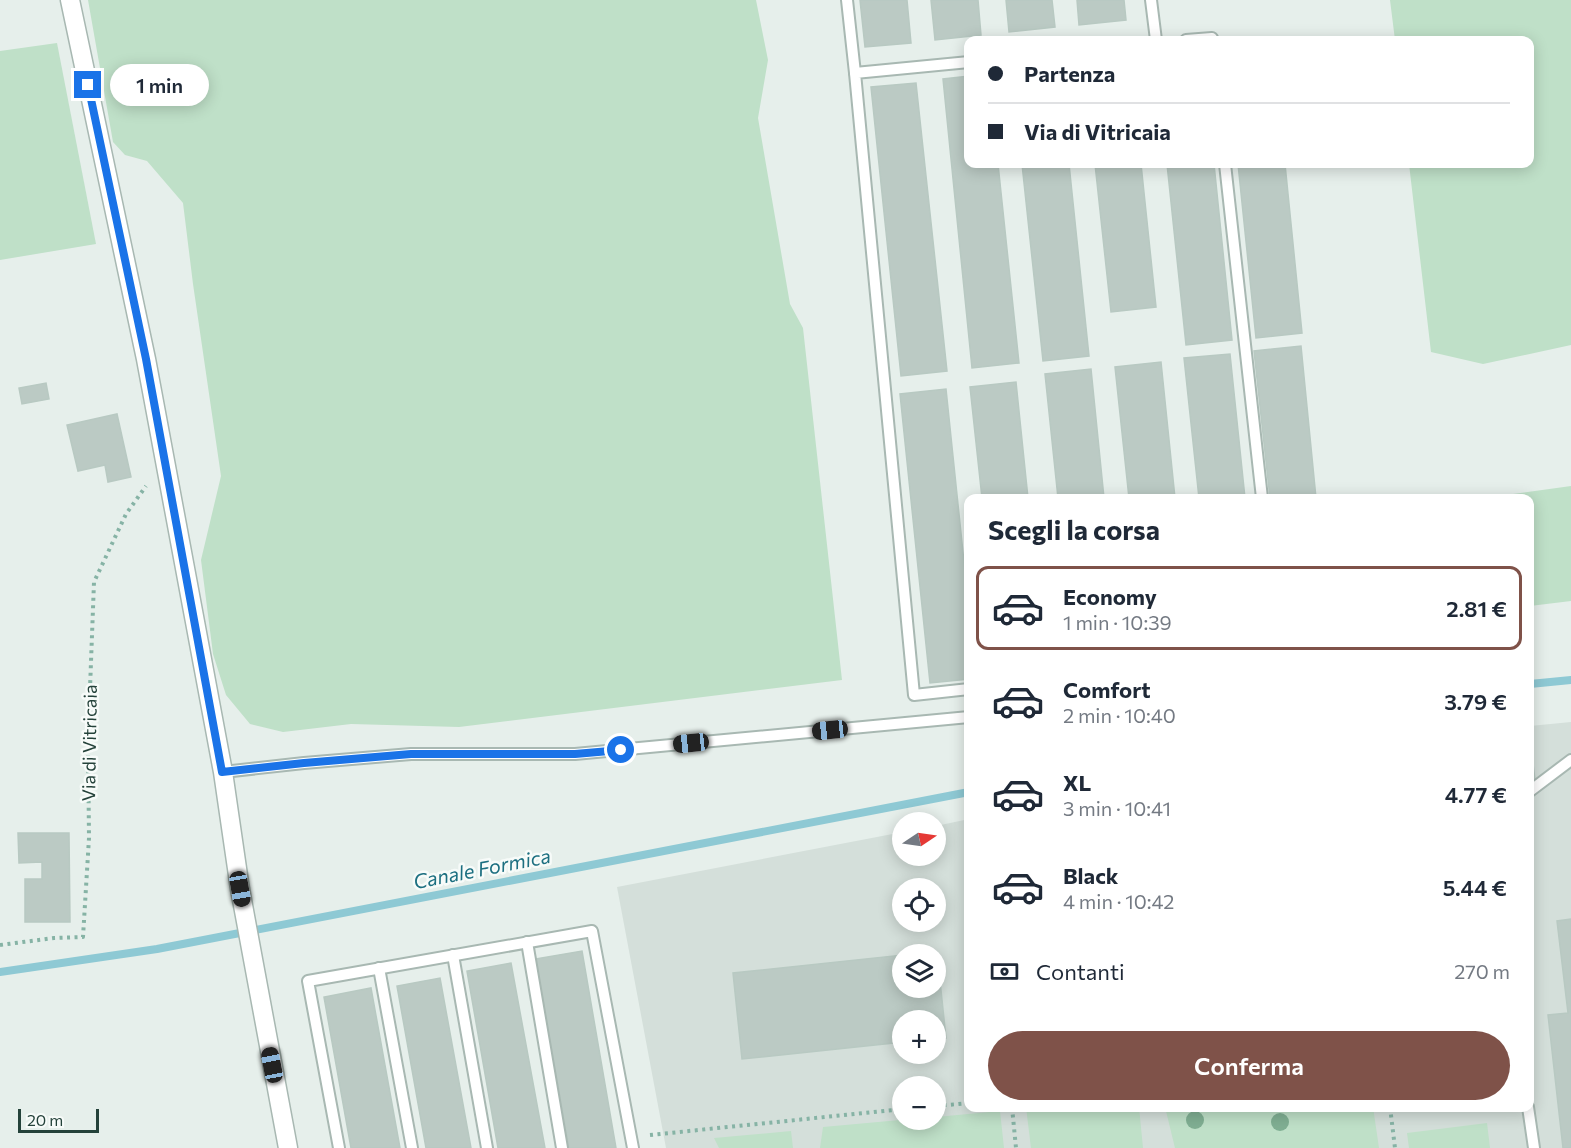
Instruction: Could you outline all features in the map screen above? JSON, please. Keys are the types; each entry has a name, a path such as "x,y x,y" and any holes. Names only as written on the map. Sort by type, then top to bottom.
{"street":[{"path":"70,0 146,359 222,772 256,981 288,1148"}],"lane":[{"path":"847,0 914,695 964,690"},
{"path":"1151,0 1156,36"},
{"path":"855,73 964,62"},
{"path":"1226,168 1262,494"},
{"path":"222,772 411,754 575,754 964,717"},
{"path":"1534,788 1571,760"},
{"path":"339,1148 308,981 592,931 633,1148"},
{"path":"527,942 562,1148"},
{"path":"453,956 487,1148"},
{"path":"379,968 412,1148"},
{"path":"1529,1112 1534,1148"}],"path":[{"name":"Via di Vitricaia","path":"0,945 83,937 89,838 88,742 94,582 126,514 150,481"},
{"path":"946,1105 964,1103"},
{"path":"664,1134 892,1110"},
{"path":"1012,1112 1016,1148"},
{"path":"1391,1112 1395,1148"}],"shaded area":[{"path":"1571,722 1571,1148 666,1148 617,887 892,834 892,866 946,866 946,824 964,820 964,1112 1534,1112 1534,726"}],"green space":[{"path":"88,0 756,0 768,60 758,118 790,304 803,328 842,680 459,727 351,724 283,732 250,724 226,695 213,654 201,560 221,476 183,203 147,161 125,155 113,142"},
{"path":"1390,0 1571,0 1571,345 1483,364 1431,352 1409,168 1534,168 1534,36 1394,36"},
{"path":"57,43 96,244 0,260 0,51"},
{"path":"1571,486 1571,601 1534,606 1534,494 1513,494"},
{"path":"1000,1112 1004,1148 820,1148 823,1127 892,1121 892,1130 946,1130 946,1116"},
{"path":"1027,1112 1139,1112 1143,1148 1031,1148"},
{"path":"1166,1112 1374,1112 1379,1148 1175,1148"},
{"path":"1487,1123 1490,1148 1409,1148 1407,1133"},
{"path":"791,1131 793,1148 719,1148 714,1138"}],"building":[{"path":"860,0 907,0 911,43 865,47"},
{"path":"931,0 978,0 981,35 935,40"},
{"path":"1006,0 1052,0 1055,27 1009,32"},
{"path":"1077,0 1124,0 1126,20 1079,25"},
{"path":"964,77 964,168 998,168 1019,363 972,368 943,79"},
{"path":"916,83 947,371 901,376 871,87"},
{"path":"1022,168 1069,168 1089,356 1043,361"},
{"path":"1095,168 1141,168 1156,307 1111,312"},
{"path":"1167,168 1214,168 1232,340 1186,345"},
{"path":"1238,168 1285,168 1302,333 1256,338"},
{"path":"1301,346 1316,494 1270,494 1254,351"},
{"path":"1230,354 1245,494 1199,494 1184,358"},
{"path":"1161,362 1175,494 1129,494 1115,367"},
{"path":"1091,369 1104,494 1058,494 1045,374"},
{"path":"1016,382 1028,494 982,494 970,387"},
{"path":"46,383 49,399 22,404 19,388"},
{"path":"946,389 964,562 964,680 930,683 900,394"},
{"path":"117,414 131,477 108,482 105,465 78,471 67,425"},
{"path":"18,833 69,833 70,922 25,922 25,879 42,879 42,862 19,863"},
{"path":"1571,919 1571,1148 1563,1148 1548,1015 1568,1013 1557,921"},
{"path":"582,951 616,1148 569,1148 535,959"},
{"path":"892,956 892,998 942,998 943,1010 892,1010 892,1043 742,1059 733,973"},
{"path":"511,963 545,1148 498,1148 467,971"},
{"path":"440,978 471,1148 426,1148 397,986"},
{"path":"371,988 400,1148 351,1148 324,997"}],"waterway":[{"name":"Canale Formica","path":"1534,684 1571,680"},
{"name":"Canale Formica","path":"0,972 157,949 964,793"}],"route":[{"path":"88,85 146,359 222,772 411,754 575,754 621,750"}]}
